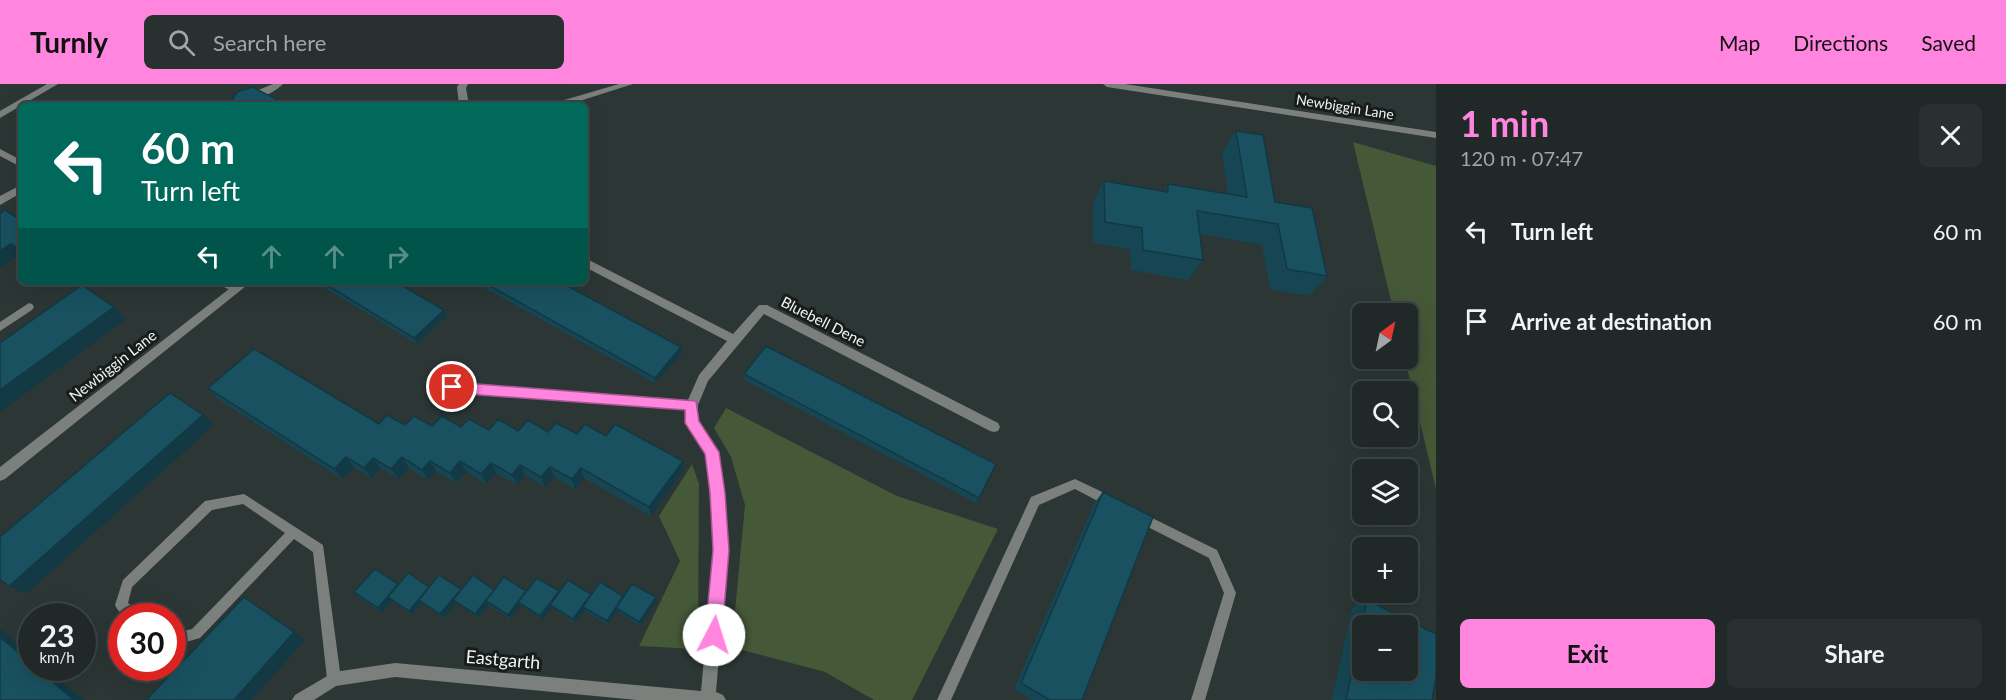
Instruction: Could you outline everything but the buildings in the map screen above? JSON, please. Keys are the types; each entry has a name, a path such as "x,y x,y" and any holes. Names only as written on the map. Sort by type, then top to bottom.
{"street":[{"path":"23,102 54,84"},
{"path":"234,102 270,90 279,84"},
{"path":"464,84 461,87 464,102"},
{"path":"567,102 629,84"},
{"name":"Newbiggin Lane","path":"1107,84 1436,135"},
{"path":"0,115 18,105"},
{"path":"0,152 18,162"},
{"path":"0,201 18,190"},
{"path":"452,387 692,405 703,378 735,340 588,264"},
{"name":"Newbiggin Lane","path":"0,475 241,286"},
{"name":"Bluebell Dene","path":"735,340 763,308 994,427"},
{"name":"Eastgarth","path":"300,700 334,679 395,670 713,699 721,550 712,452 692,423 692,405"}],"lane":[{"path":"0,327 29,307"},
{"path":"944,700 1035,501 1075,484 1213,554 1230,592 1198,700"},
{"path":"122,603 127,584 209,505 243,499 319,549 334,679"},
{"path":"186,636 196,634 293,532"}],"green space":[{"path":"1353,142 1436,166 1436,489 1418,414 1418,381 1410,381 1407,369 1418,369 1418,303 1392,303"},
{"path":"726,408 897,496 998,529 912,700 874,700 825,672 738,649 733,632 745,505 731,457 714,428"},
{"path":"692,464 699,484 698,632 694,649 639,646 680,561 659,516"}],"route":[{"path":"452,387 692,405 692,423 712,452 717,493 721,550 714,635"}]}
